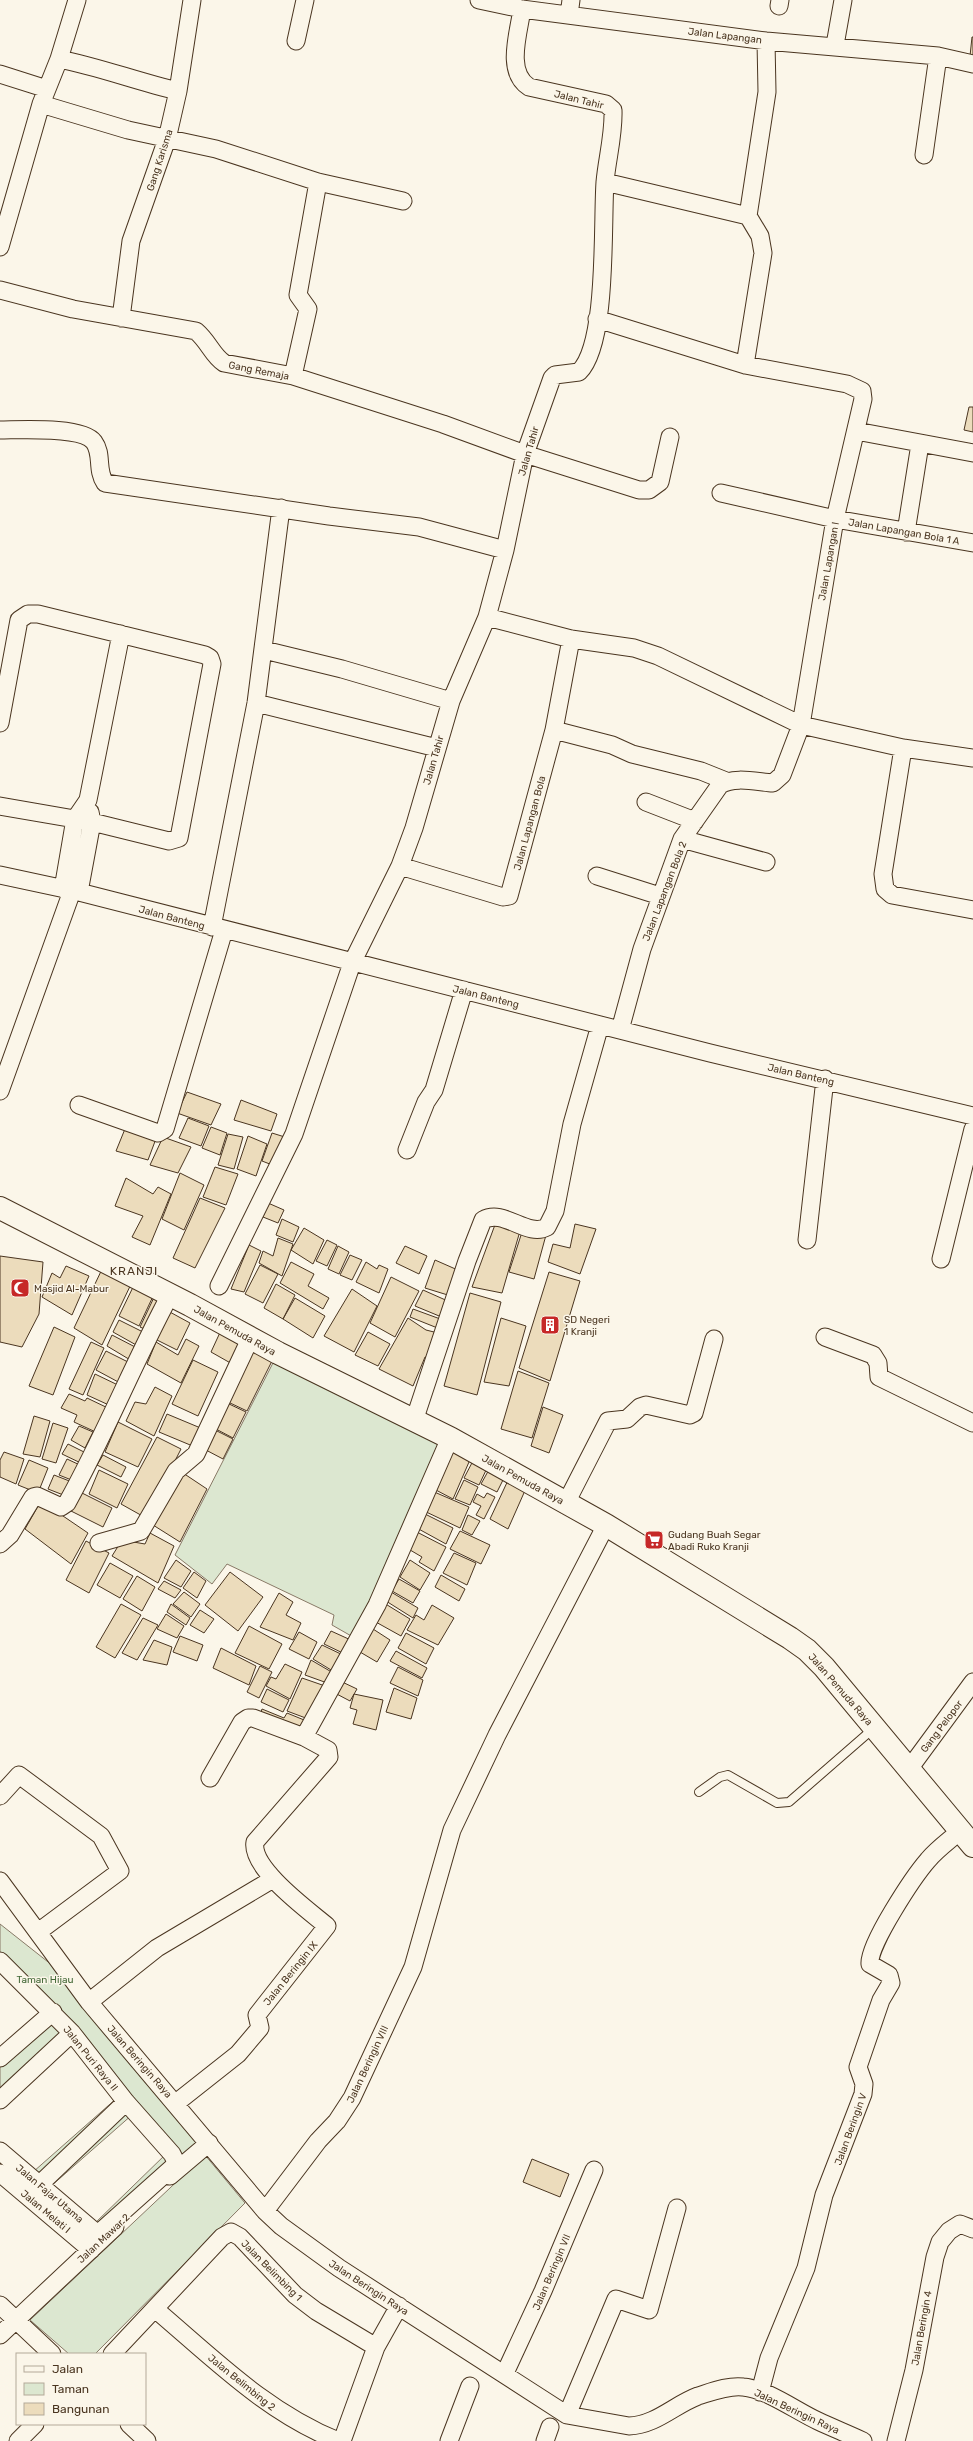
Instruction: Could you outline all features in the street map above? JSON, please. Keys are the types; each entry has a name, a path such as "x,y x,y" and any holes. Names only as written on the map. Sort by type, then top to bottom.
{"main road":[{"name":"Jalan Pemuda Raya","path":"0,1208 170,1295 250,1339 450,1438 606,1525 807,1650 874,1727 967,1839"}],"street":[{"path":"0,247 44,96 59,59 77,0"},
{"name":"Gang Karisma","path":"121,318 131,241 167,139 178,91 192,0"},
{"path":"296,41 305,0"},
{"name":"Jalan Lapangan","path":"479,0 522,9 570,7 766,41 835,45 938,56 973,64"},
{"path":"835,45 843,0"},
{"name":"Jalan Tahir","path":"219,1286 294,1134 352,963 400,866 414,828 451,701 486,617 505,550 525,454 552,378 555,375 579,372 582,369 592,348 597,319 602,267 605,182 613,110 606,104 529,86 521,82 515,67 522,9"},
{"path":"597,319 745,365 762,253 760,236 748,216 767,92 766,41"},
{"path":"924,155 938,56"},
{"path":"59,59 84,64 147,84 178,91"},
{"path":"0,74 44,96 128,130 216,149 318,182 403,201"},
{"path":"293,376 308,309 298,295 318,182"},
{"path":"605,182 748,216"},
{"name":"Gang Remaja","path":"0,290 73,309 196,332 205,338 217,358 224,363 293,376 443,424 525,454 639,490 649,490 660,482 670,437"},
{"name":"Jalan Lapangan I","path":"745,365 847,384 862,391 863,399 835,519 800,725"},
{"path":"0,430 72,432 87,436 94,442 98,451 99,469 106,483 419,526 505,550"},
{"path":"856,431 973,453"},
{"path":"906,532 920,444"},
{"name":"Jalan Lapangan Bola 1 A","path":"721,493 835,519 973,543"},
{"path":"79,1105 158,1133 165,1129 218,929 264,650 264,627 281,508"},
{"path":"0,723 19,620 28,614 38,614 205,655 210,658 212,664 179,838 169,841 92,822 0,806"},
{"path":"486,617 571,640 634,648 658,656 800,725 903,748 973,758"},
{"path":"0,1091 71,891 92,822 88,800 120,634"},
{"name":"Jalan Lapangan Bola","path":"400,866 503,897 509,896 554,730 571,640"},
{"path":"264,650 342,669 451,701"},
{"path":"256,703 437,748"},
{"path":"554,730 612,745 632,754 701,771 726,781 773,783 779,780 800,725"},
{"path":"903,748 883,874 885,889 892,895 973,910"},
{"name":"Jalan Lapangan Bola 2","path":"620,1030 642,949 682,839 720,785 726,781"},
{"path":"71,891 75,819 88,800"},
{"path":"646,802 695,821"},
{"path":"682,839 766,862"},
{"name":"Jalan Banteng","path":"0,875 71,891 620,1030 973,1116"},
{"path":"597,876 660,896"},
{"path":"407,1150 426,1102 434,1090 464,990"},
{"path":"414,1421 467,1261 483,1220 490,1216 497,1216 538,1229 547,1227 550,1223 556,1205 572,1124 600,1025"},
{"path":"807,1240 825,1079"},
{"path":"941,1259 973,1129"},
{"path":"0,1544 10,1535 33,1497 37,1496 60,1507 67,1503 96,1451 134,1364 170,1295"},
{"path":"825,1337 874,1355 878,1363 879,1377 973,1423"},
{"path":"566,1503 608,1421 627,1419 640,1407 646,1405 690,1415 694,1413 714,1338"},
{"path":"99,1544 141,1531 176,1471 196,1454 250,1339"},
{"path":"304,1737 377,1605 450,1438"},
{"name":"Jalan Beringin VIII","path":"265,2210 318,2141 337,2122 352,2098 413,1967 452,1830 496,1735 606,1525"},
{"name":"Gang Pelopor","path":"909,1769 973,1682"},
{"path":"89,2002 157,1948 273,1879 262,1865 254,1847 255,1842 330,1754 328,1750 304,1737 248,1718 242,1722 210,1778"},
{"path":"0,1796 19,1776 101,1836 120,1871 38,1932"},
{"name":"Jalan Beringin V","path":"760,2392 769,2358 806,2268 824,2195 863,2094 864,2084 858,2067 881,2000 891,1983 889,1975 870,1964 875,1945 907,1887 929,1858 967,1839"},
{"name":"Jalan Beringin IX","path":"176,2103 238,2054 260,2028 257,2015 327,1926 273,1879"},
{"name":"Jalan Beringin Raya","path":"0,1880 89,2002 265,2210 281,2226 398,2310 505,2373 567,2415 629,2426 638,2426 670,2412 688,2401 719,2390 743,2387 760,2392 818,2421 863,2441"},
{"name":"Jalan Puri Raya II","path":"0,1961 53,2012 72,2033 126,2102 172,2154 175,2160 174,2166 100,2232"},
{"path":"0,2058 53,2012"},
{"path":"0,2100 72,2033"},
{"path":"40,2184 126,2102"},
{"name":"Jalan Mawar 2","path":"0,2335 185,2162 209,2143"},
{"name":"Jalan Fajar Utama","path":"0,2151 94,2231 100,2232"},
{"name":"Jalan Beringin VII","path":"505,2373 544,2291 594,2170"},
{"name":"Jalan Melati I","path":"0,2173 91,2250"},
{"path":"567,2415 616,2299 649,2310 677,2208"},
{"name":"Jalan Beringin 4","path":"896,2441 914,2370 935,2257 940,2242 949,2230 966,2226"},
{"name":"Jalan Belimbing 1","path":"113,2353 222,2237 231,2232 240,2237 306,2303 376,2348"},
{"path":"0,2305 15,2321 51,2353"},
{"name":"Jalan Belimbing 2","path":"155,2309 270,2406 294,2421 338,2441"},
{"path":"342,2441 376,2348 398,2310"},
{"path":"449,2441 470,2386"},
{"path":"18,2441 34,2425"},
{"path":"130,2425 147,2441"}],"lane":[{"path":"699,1792 720,1777 728,1775 777,1803 788,1802 874,1727"}],"green space":[{"path":"275,1359 442,1442 353,1637 332,1625 334,1615 227,1564 212,1584 175,1555"},
{"name":"Taman Hijau","path":"0,1924 57,1969 203,2142 182,2160 0,1955"},
{"path":"52,2015 69,2032 0,2096 0,2060"},
{"path":"118,2097 133,2114 50,2187 33,2172"},
{"path":"167,2153 173,2163 101,2230 93,2225"},
{"path":"205,2155 245,2203 96,2353 68,2353 30,2320"}],"building":[{"path":"972,37 973,56 970,56"},
{"path":"969,407 973,407 973,432 964,430"},
{"path":"187,1092 221,1104 211,1125 177,1113"},
{"path":"241,1100 277,1114 271,1131 234,1120"},
{"path":"188,1118 209,1126 201,1146 179,1138"},
{"path":"127,1124 157,1136 148,1160 116,1151"},
{"path":"211,1127 227,1133 220,1155 202,1148"},
{"path":"272,1133 288,1138 275,1166 262,1161"},
{"path":"228,1134 243,1137 234,1169 218,1165"},
{"path":"248,1136 267,1144 256,1176 237,1169"},
{"path":"163,1137 191,1147 178,1173 150,1165"},
{"path":"215,1167 238,1174 226,1205 203,1197"},
{"path":"180,1173 204,1185 184,1230 162,1219"},
{"path":"126,1178 153,1194 158,1187 171,1194 150,1245 132,1237 143,1216 115,1206"},
{"path":"200,1198 225,1208 195,1268 173,1258"},
{"path":"268,1203 284,1210 278,1223 263,1217"},
{"path":"282,1219 299,1227 293,1242 276,1235"},
{"path":"496,1222 520,1231 502,1293 472,1287"},
{"path":"575,1224 596,1229 580,1274 548,1262 553,1244 570,1248"},
{"path":"304,1228 324,1240 313,1264 291,1250"},
{"path":"523,1229 546,1235 534,1279 509,1272"},
{"path":"278,1238 293,1244 282,1276 259,1263 263,1251 273,1256"},
{"path":"327,1240 337,1245 327,1266 316,1261"},
{"path":"249,1245 261,1251 244,1292 231,1289"},
{"path":"338,1246 349,1252 339,1274 328,1269"},
{"path":"405,1246 427,1256 419,1274 396,1263"},
{"path":"350,1255 362,1260 352,1280 340,1275"},
{"name":"Masjid Al-Mabur","path":"0,1256 43,1262 39,1314 22,1347 0,1342"},
{"path":"435,1260 460,1271 451,1296 425,1288"},
{"path":"291,1262 314,1274 308,1286 329,1298 323,1309 280,1283"},
{"path":"366,1262 377,1269 379,1265 388,1269 379,1293 356,1282"},
{"path":"104,1265 133,1280 102,1345 74,1328"},
{"path":"260,1265 278,1274 263,1303 245,1294"},
{"path":"66,1266 89,1276 72,1315 42,1297 52,1273 60,1278"},
{"name":"SD Negeri 1 Kranji","path":"549,1272 580,1281 550,1381 519,1368"},
{"path":"391,1277 419,1291 395,1337 370,1323"},
{"path":"136,1281 156,1290 139,1326 119,1316"},
{"path":"276,1284 295,1295 283,1319 264,1308"},
{"path":"352,1289 377,1306 354,1352 324,1336"},
{"path":"423,1290 450,1302 444,1318 415,1306"},
{"path":"157,1291 168,1296 149,1331 140,1327"},
{"path":"470,1293 501,1302 477,1395 444,1386"},
{"path":"295,1298 325,1316 313,1338 283,1319"},
{"path":"413,1309 443,1320 440,1329 410,1317"},
{"path":"168,1311 190,1323 177,1350 155,1339"},
{"path":"408,1318 426,1330 438,1333 431,1358 425,1357 413,1386 379,1369"},
{"path":"501,1318 526,1326 509,1386 484,1382"},
{"path":"119,1320 145,1333 138,1346 113,1332"},
{"path":"223,1326 247,1339 234,1365 211,1352"},
{"path":"54,1327 75,1337 53,1395 29,1386"},
{"path":"368,1332 390,1344 378,1366 355,1355"},
{"path":"112,1335 139,1349 132,1361 107,1346"},
{"path":"186,1339 199,1346 181,1383 147,1364 156,1342 178,1355"},
{"path":"91,1342 104,1348 83,1395 69,1389"},
{"path":"254,1344 275,1355 247,1411 228,1402"},
{"path":"106,1351 132,1364 122,1384 96,1370"},
{"path":"193,1360 218,1372 198,1416 172,1404"},
{"path":"518,1371 549,1383 532,1438 501,1429"},
{"path":"95,1374 120,1386 111,1406 87,1395"},
{"path":"155,1387 172,1396 154,1436 126,1421 135,1402 146,1404"},
{"path":"69,1394 85,1401 87,1398 110,1409 100,1434 74,1422 77,1415 61,1408"},
{"path":"227,1403 246,1412 233,1438 214,1428"},
{"path":"543,1407 563,1415 549,1453 531,1446"},
{"path":"167,1414 203,1429 195,1447 159,1432"},
{"path":"34,1416 50,1421 40,1457 23,1454"},
{"path":"118,1422 152,1439 138,1467 105,1452"},
{"path":"53,1423 68,1428 56,1463 42,1459"},
{"path":"79,1426 93,1432 85,1448 71,1440"},
{"path":"213,1429 233,1439 223,1459 204,1449"},
{"path":"157,1437 181,1449 146,1518 121,1504"},
{"path":"68,1444 90,1455 85,1465 62,1454"},
{"path":"454,1445 472,1455 453,1499 434,1489"},
{"path":"4,1452 24,1459 16,1484 0,1477 0,1460"},
{"path":"103,1455 126,1467 121,1477 97,1465"},
{"path":"67,1459 82,1466 74,1481 59,1475"},
{"path":"474,1459 488,1466 479,1485 464,1478"},
{"path":"29,1460 48,1468 38,1493 18,1485"},
{"path":"491,1466 506,1474 497,1492 481,1484"},
{"path":"99,1470 128,1484 117,1508 89,1494"},
{"path":"183,1473 207,1489 180,1542 153,1525"},
{"path":"54,1475 72,1482 66,1496 48,1489"},
{"path":"510,1476 527,1486 508,1529 490,1519"},
{"path":"464,1480 478,1487 470,1505 455,1499"},
{"path":"78,1491 112,1508 103,1527 71,1511"},
{"path":"432,1491 469,1507 460,1528 422,1510"},
{"path":"487,1493 495,1497 484,1519 476,1515 481,1506 473,1502 477,1494 484,1498"},
{"path":"41,1501 88,1533 71,1564 25,1529"},
{"path":"421,1512 453,1528 446,1544 415,1527"},
{"path":"468,1515 480,1521 472,1535 462,1530"},
{"path":"413,1530 446,1547 434,1571 419,1562 422,1557 405,1547"},
{"path":"460,1531 490,1545 481,1564 450,1549"},
{"path":"150,1533 174,1546 158,1583 112,1556 122,1540 145,1544"},
{"path":"86,1541 109,1553 89,1593 66,1580"},
{"path":"454,1553 476,1563 467,1585 443,1573"},
{"path":"176,1560 191,1571 181,1587 164,1578"},
{"path":"410,1560 430,1573 420,1590 400,1577"},
{"path":"110,1563 133,1576 120,1598 97,1585"},
{"path":"194,1572 206,1581 197,1598 183,1588"},
{"path":"230,1572 263,1597 238,1631 205,1605"},
{"path":"441,1575 465,1589 459,1601 435,1587"},
{"path":"137,1576 155,1587 142,1611 123,1599"},
{"path":"399,1579 420,1591 413,1603 392,1591"},
{"path":"164,1581 181,1590 175,1598 158,1589"},
{"path":"184,1592 200,1604 191,1617 173,1604"},
{"path":"391,1592 418,1608 413,1618 386,1601"},
{"path":"279,1593 293,1602 286,1615 301,1623 293,1640 260,1627"},
{"path":"384,1603 410,1619 401,1636 374,1621"},
{"path":"121,1604 141,1615 115,1658 96,1647"},
{"path":"171,1604 190,1618 186,1625 167,1612"},
{"path":"432,1605 454,1618 438,1645 407,1630 416,1615 424,1620"},
{"path":"200,1610 214,1619 204,1633 190,1625"},
{"path":"166,1614 184,1626 177,1638 157,1629"},
{"path":"143,1618 158,1625 137,1660 122,1653"},
{"path":"249,1626 282,1644 269,1669 235,1653"},
{"path":"373,1629 390,1640 377,1662 360,1652"},
{"path":"331,1631 353,1641 347,1655 324,1644"},
{"path":"299,1632 317,1642 309,1659 289,1649"},
{"path":"406,1633 434,1648 426,1664 398,1648"},
{"path":"180,1636 203,1645 197,1661 173,1652"},
{"path":"154,1640 172,1647 167,1665 143,1660"},
{"path":"322,1645 345,1656 336,1673 313,1659"},
{"path":"221,1648 256,1666 249,1685 213,1668"},
{"path":"396,1651 427,1668 422,1678 390,1661"},
{"path":"311,1660 335,1674 330,1684 305,1675"},
{"path":"285,1664 302,1672 290,1699 266,1686 271,1677 276,1679"},
{"path":"260,1666 272,1672 259,1698 247,1692"},
{"path":"398,1667 423,1680 418,1696 390,1683"},
{"path":"302,1678 328,1687 311,1720 287,1711"},
{"path":"338,1680 357,1689 350,1701 331,1691"},
{"path":"394,1688 417,1698 411,1719 386,1712"},
{"path":"267,1689 289,1700 283,1712 261,1702"},
{"path":"354,1694 383,1700 376,1730 353,1724 357,1710 350,1708"},
{"path":"262,1709 284,1718 287,1713 309,1722 302,1735 259,1719"},
{"path":"532,2159 569,2174 560,2197 523,2182"}],"place":[{"name":"Masjid Al-Mabur","path":"20,1288"},
{"name":"SD Negeri 1 Kranji","path":"550,1325"},
{"name":"Gudang Buah Segar Abadi Ruko Kranji","path":"654,1540"}],"district":[{"name":"KRANJI","path":"134,1271"}]}
